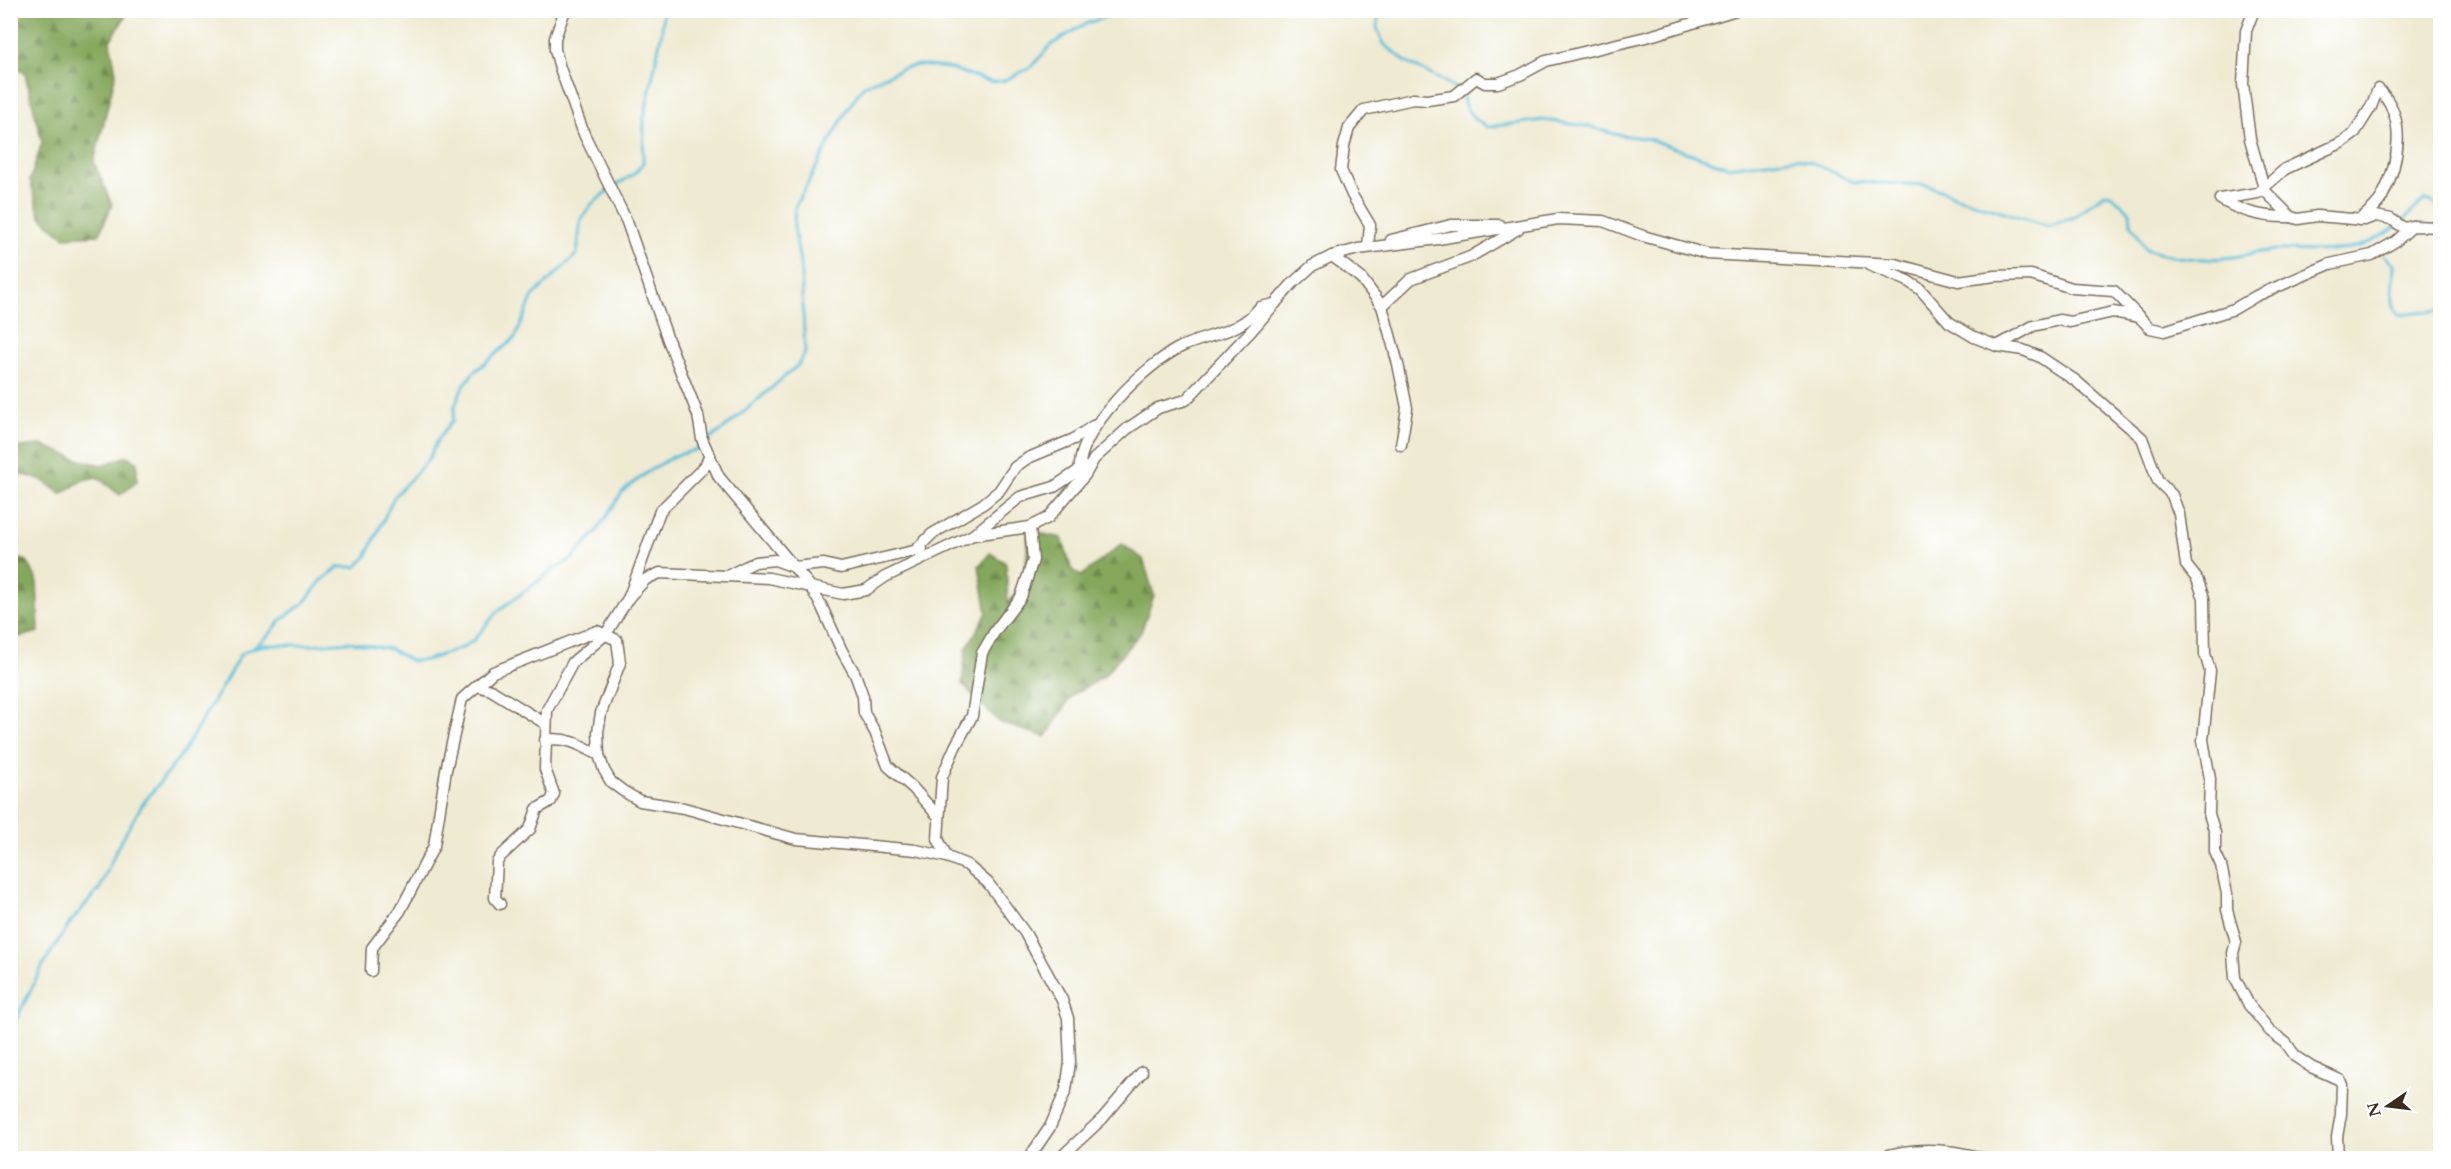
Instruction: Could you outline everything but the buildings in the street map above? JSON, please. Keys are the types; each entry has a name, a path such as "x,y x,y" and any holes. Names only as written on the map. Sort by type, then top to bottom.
{"street":[{"path":"565,10 555,38 555,50 560,68 584,134 627,222 664,330 698,415 706,447 719,477 809,585 821,604 855,674 863,696 864,713 875,732 888,766 914,788 938,816"},
{"path":"1363,248 1370,225 1352,195 1341,170 1349,128 1364,110 1413,99 1427,100 1461,91 1476,78 1485,83 1498,83 1520,75 1546,61 1660,34 1736,10"},
{"path":"2254,10 2246,31 2243,84 2250,139 2264,189 2291,217"},
{"path":"2359,220 2381,199 2396,154 2398,130 2396,117 2389,101 2378,88 2371,107 2354,134 2343,142 2285,170 2264,189 2246,196 2220,199 2238,210 2260,215 2298,219 2317,216 2359,220 2376,216 2391,219 2404,228 2440,227"},
{"path":"500,904 495,898 497,862 530,830 537,808 551,801 554,794 545,769 547,710 573,662 606,634 629,597 646,579 660,573 769,578 843,594 866,590 885,577 972,535 1020,497 1054,487 1080,470 1127,429 1158,408 1186,399 1312,266 1332,256 1363,248 1558,219 1603,221 1643,236 1707,254 1895,264 1958,281 1995,276 2031,275 2072,288 2114,291 2150,328 2164,331 2234,309 2256,296 2330,264 2372,255 2396,241 2413,226"},
{"path":"1382,306 1411,279 1470,257 1520,226"},
{"path":"1332,256 1361,278 1382,306 1407,408 1401,445"},
{"path":"1863,262 1906,280 1920,289 1949,322 1974,337 1997,346 2023,350 2040,357 2076,381 2142,438 2158,481 2172,495 2180,514 2186,565 2197,579 2204,598 2205,654 2210,671 2203,740 2210,779 2209,814 2216,833 2215,852 2221,865 2227,894 2227,910 2236,942 2235,978 2249,1005 2270,1031 2286,1043 2296,1057 2340,1080 2342,1085 2337,1137 2338,1158"},
{"path":"1080,470 1079,459 1096,425 1152,366 1200,339 1239,327 1251,319 1260,307 1275,304"},
{"path":"1997,346 2033,326 2059,320 2070,322 2113,312 2140,317"},
{"path":"917,549 932,534 983,504 999,491 1015,467 1028,458 1074,439 1096,425"},
{"path":"629,597 660,511 705,466 706,447"},
{"path":"972,535 1030,527 1048,518 1085,475 1094,459"},
{"path":"947,857 938,839 942,777 954,747 972,716 981,653 1021,597 1033,560 1030,527"},
{"path":"728,576 755,562 775,560 794,567 824,564 841,568 917,549 940,550"},
{"path":"371,971 372,948 400,911 434,846 446,771 462,699 493,672 597,631 617,640 620,663 601,713 598,732 599,755 610,782 640,801 684,808 796,839 907,849 947,857 967,865 988,883 1025,933 1062,1000 1068,1018 1070,1062 1066,1090 1050,1127 1029,1158"},
{"path":"477,686 492,690 546,724"},
{"path":"545,740 560,738 599,755"},
{"path":"1060,1158 1102,1119 1142,1072"},
{"path":"1879,1158 1899,1152 1939,1149 1982,1158"}],"green space":[{"path":"10,11 129,11 110,41 116,73 94,162 112,205 99,235 64,237 40,216 30,180 42,142 25,74 11,62"},
{"path":"42,445 80,460 102,465 127,456 137,463 137,482 120,495 97,477 83,480 61,494 40,479 20,474 13,494 11,519 11,448"},
{"path":"1028,531 1062,538 1071,568 1081,576 1122,544 1143,559 1154,595 1141,632 1103,677 1072,695 1046,737 1000,723 962,684 966,649 987,613 979,566 990,553 1006,563 1008,604 1022,579"},
{"path":"10,556 27,561 37,580 39,632 19,637"}],"waterway":[{"path":"615,186 634,174 643,163 644,118 662,31 663,10"},
{"path":"253,648 265,645 350,642 390,649 411,661 427,660 464,647 474,640 497,612 555,568 571,560 597,531 623,491 674,456 695,450 725,428 798,365 805,353 801,270 794,226 795,207 847,110 865,85 902,69 918,65 948,68 992,82 1003,81 1030,68 1051,45 1083,25 1124,10"},
{"path":"1379,10 1377,28 1384,44 1406,62 1451,85 1463,95 1464,104 1474,119 1488,127 1544,120 1592,127 1614,134 1649,139 1728,167 1797,158 1854,182 1927,185 2048,226 2074,217 2104,194 2112,195 2130,212 2131,223 2146,249 2189,258 2222,258 2273,250 2326,251 2354,248 2382,236 2397,226"},
{"path":"10,1032 43,965 69,924 100,888 118,846 142,805 182,754 241,654 269,635 281,620 304,603 321,581 339,567 356,567 366,557 394,497 428,460 438,439 453,420 455,406 462,388 473,373 515,338 533,296 577,254 581,219 592,204 609,190"},
{"path":"2402,222 2424,200 2440,207"},
{"path":"2384,255 2394,264 2392,291 2399,315 2440,310"}]}
